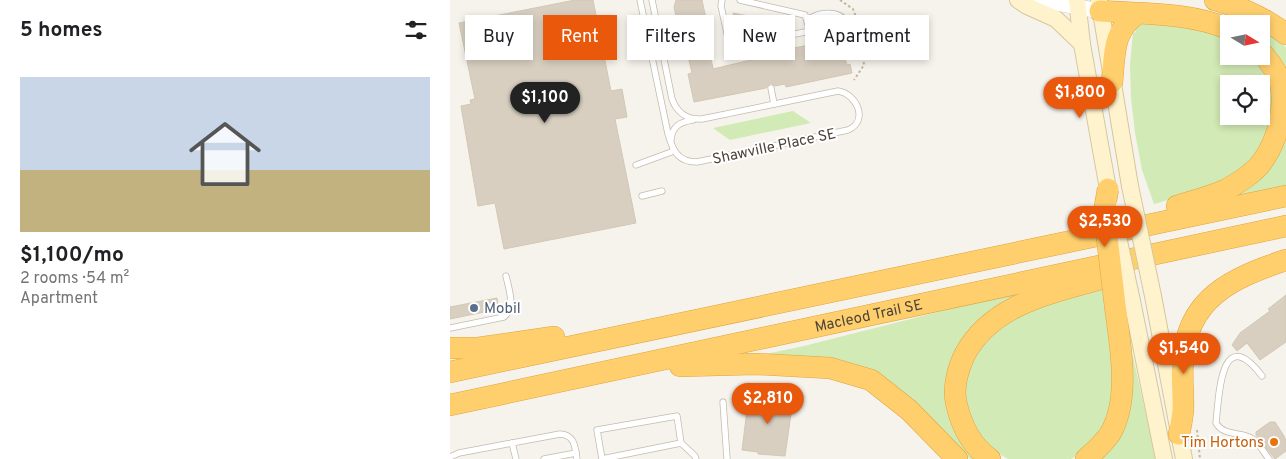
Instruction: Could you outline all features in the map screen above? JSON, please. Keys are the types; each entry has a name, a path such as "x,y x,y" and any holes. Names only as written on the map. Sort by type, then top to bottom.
{"highway":[{"path":"1215,0 1247,11 1286,34"},
{"path":"1099,5 1137,14 1187,17 1220,25"},
{"path":"1112,82 1118,38 1123,25 1137,14"},
{"path":"1092,236 1101,227 1200,199 1226,189 1261,163 1278,134 1283,103 1280,81 1270,63"},
{"path":"1086,459 1098,449 1110,433 1114,426 1121,401 1124,303 1104,212 1108,189"},
{"name":"Macleod Trail SE","path":"450,372 1286,196"},
{"name":"Macleod Trail SE","path":"450,405 630,368 1286,226"},
{"path":"990,459 981,453 968,436 959,418 956,398 957,380 962,361 972,343 988,326 1011,310 1039,296 1105,278 1233,237"},
{"path":"1180,434 1183,411 1184,348 1186,337 1199,310 1214,294 1231,282 1286,260"},
{"path":"450,348 478,348 636,325 664,328"},
{"path":"630,368 756,364 830,368 871,380 910,410 957,459"}],"main road":[{"path":"1018,0 1056,19 1082,44"},
{"path":"1077,3 1082,44 1108,189"},
{"path":"1099,5 1130,186 1184,459"},
{"path":"1124,303 1164,459"}],"street":[{"path":"1040,0 1099,5"}],"lane":[{"path":"640,0 664,122 674,151"},
{"name":"Shawville Place SE","path":"652,0 655,15"},
{"path":"656,0 657,15"},
{"path":"722,0 721,6 724,20"},
{"path":"740,0 805,16"},
{"path":"818,15 836,15"},
{"name":"Shawville Place SE","path":"664,60 674,106 687,117 702,118 838,91 847,93 853,98 859,113 856,125 848,130 697,162 686,161 674,151"},
{"path":"770,88 774,104"},
{"path":"674,151 671,136 675,126 685,121 702,118"},
{"path":"636,166 674,151"},
{"path":"642,196 662,191"},
{"path":"450,328 504,317 509,313 511,301 506,276"},
{"path":"1262,376 1252,362 1237,357 1231,358 1220,382 1216,423 1219,429 1254,440 1269,459"},
{"path":"723,402 727,459"},
{"path":"681,443 602,459 597,430 676,416 681,443 696,459"},
{"path":"450,457 459,453 560,434 566,434 574,442 576,456 544,459"},
{"path":"512,443 516,459"}],"green space":[{"path":"1134,18 1220,30 1220,65 1269,66 1276,120 1251,161 1232,176 1196,192 1154,204 1142,170 1131,98 1130,66 1133,32 1135,33 1136,31 1130,27"},
{"path":"1270,36 1286,47 1286,76 1270,47"},
{"path":"793,111 811,123 730,140 713,128"},
{"path":"1286,127 1286,187 1215,202"},
{"path":"1104,284 1116,376 1107,425 1085,451 1071,459 1008,459 986,444 976,431 965,401 965,380 975,353 1015,314"},
{"path":"1029,289 955,371 984,459 970,459 909,400 756,356 804,346"},
{"path":"1131,348 1156,459 1094,459"}],"building":[{"path":"575,0 593,0 596,15 543,15 543,60 605,60 611,91 622,89 627,117 615,119 636,223 504,249 495,203 478,206 461,106 471,104 470,100 475,99 467,60 533,60 533,15 499,15"},
{"path":"676,0 702,0 705,15 676,15 674,7"},
{"path":"465,22 465,52 459,23"},
{"path":"805,46 805,60 844,60 847,65 850,64 852,73 786,87 785,84 775,86 771,83 766,88 694,102 688,74 692,73 689,60 711,60 713,69 751,60 795,60 795,48"},
{"path":"1286,295 1286,342 1260,360 1247,343 1237,351 1232,345 1240,333 1270,311 1268,309"},
{"name":"Mobil","path":"497,298 499,309 450,319 450,307"},
{"path":"764,391 780,394 780,399 793,400 785,456 758,454 758,452 742,450 751,394 764,396"},
{"path":"1270,422 1275,422 1286,441 1286,451 1275,459 1256,435 1256,432"}],"place":[{"name":"Mobil","path":"474,308"},
{"name":"Tim Hortons","path":"1274,442"}]}
